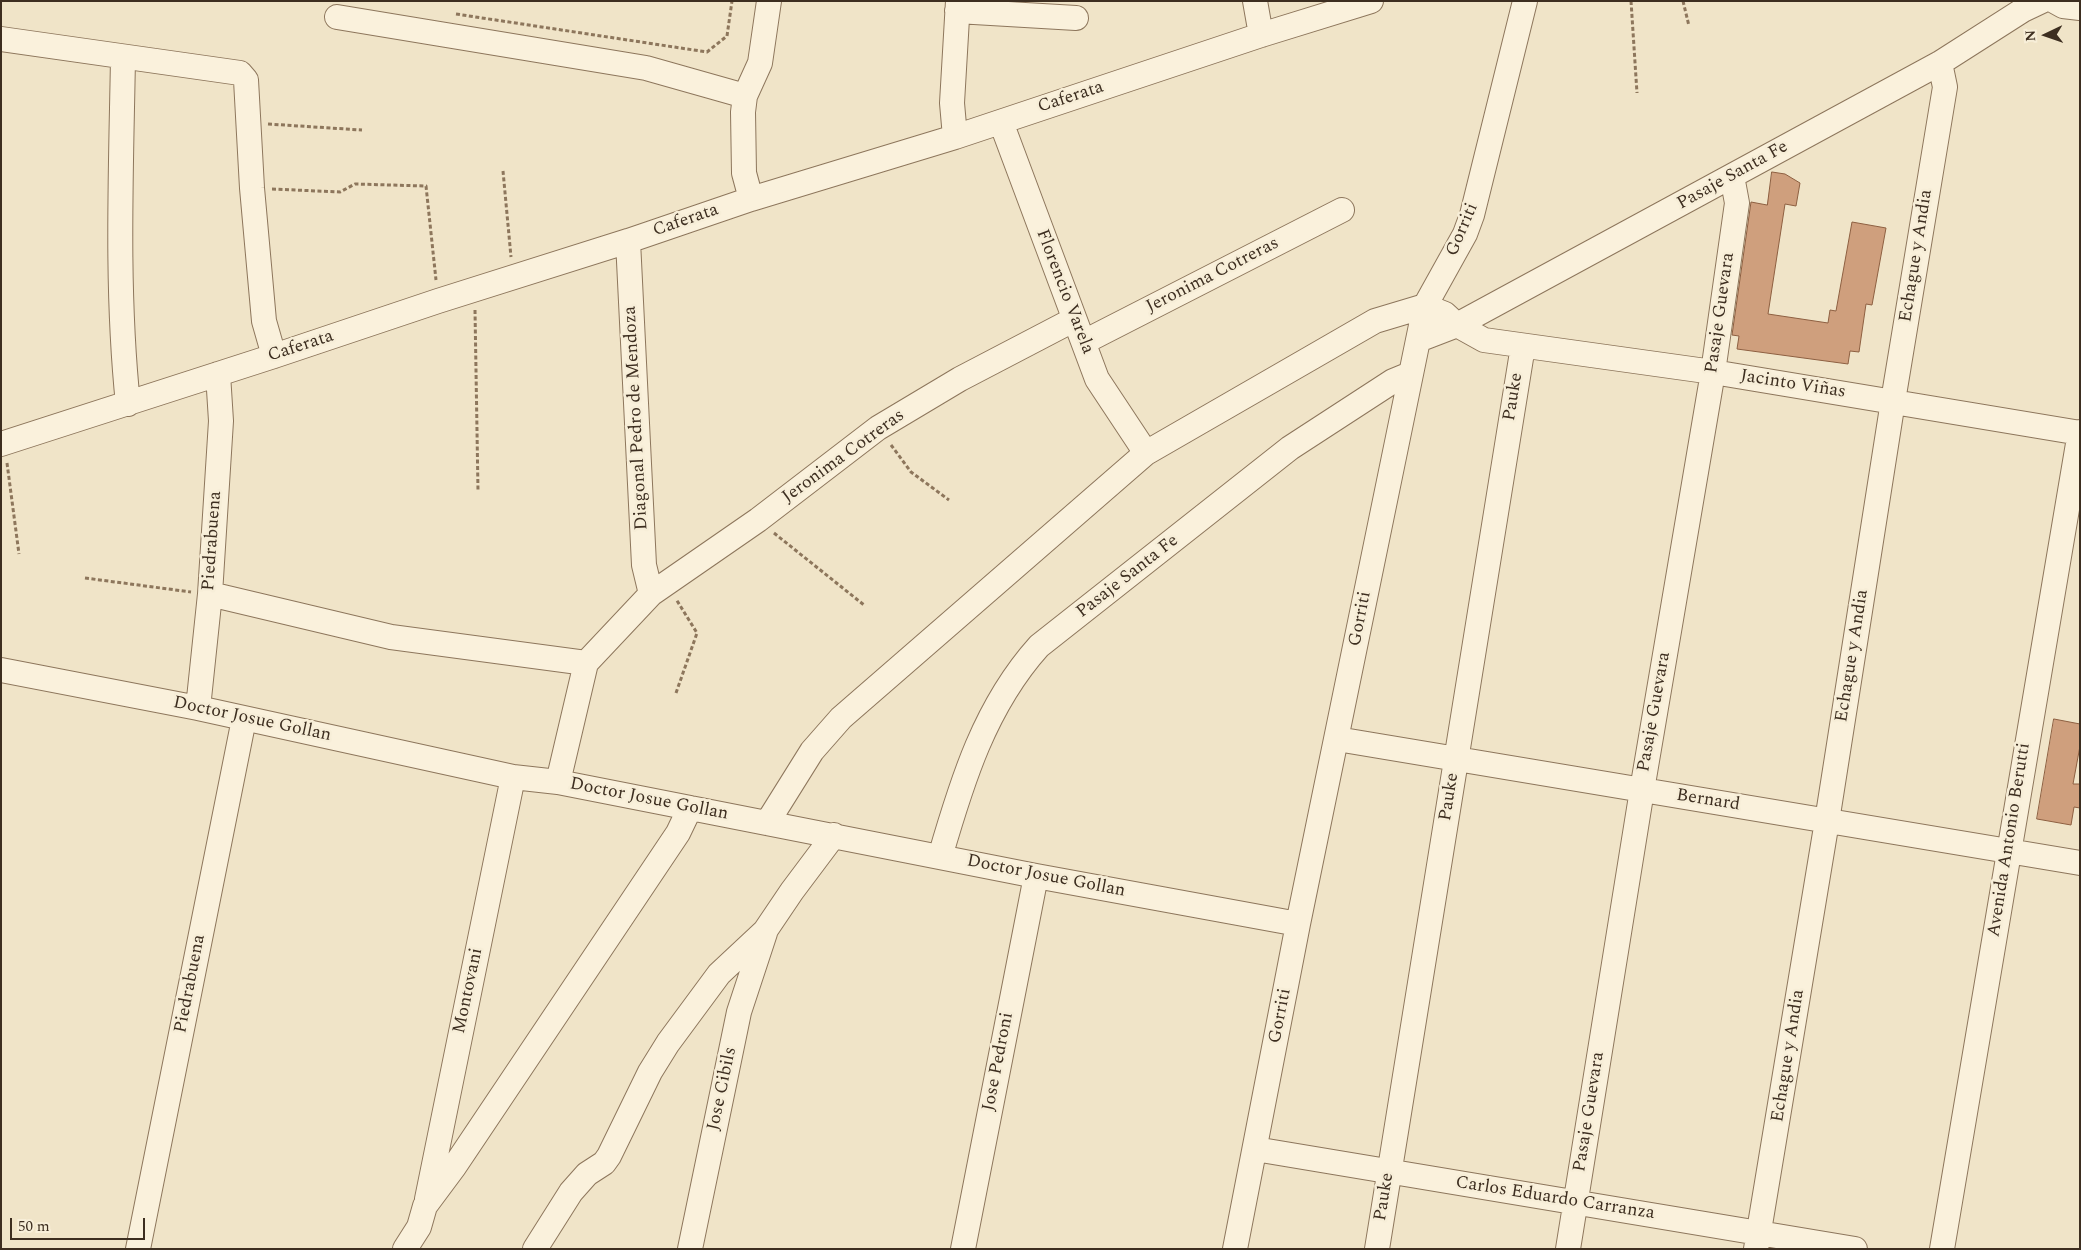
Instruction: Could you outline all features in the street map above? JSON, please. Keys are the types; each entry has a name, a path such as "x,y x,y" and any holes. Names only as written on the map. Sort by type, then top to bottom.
{"street":[{"path":"751,199 744,174 743,112 746,96 760,63 769,1"},
{"path":"1255,1 1261,35"},
{"name":"Caferata","path":"3,443 628,241 751,199 955,137 1261,35 1371,1"},
{"name":"Gorriti","path":"1235,1249 1298,924 1425,306 1465,234 1472,215 1525,1"},
{"name":"Pasaje Santa Fe","path":"1418,340 1457,325 1940,63 2024,10 2042,1"},
{"path":"2054,1 2063,6 2080,8"},
{"path":"955,137 952,103 958,6 1076,18"},
{"path":"337,17 646,68 746,96"},
{"path":"1,39 123,58 240,73 246,80 250,123 252,188 264,321 274,356"},
{"path":"123,58 119,249 122,348 128,404"},
{"name":"Echague y Andia","path":"1758,1241 1945,87 1940,63"},
{"name":"Florencio Varela","path":"1001,122 1097,379 1146,453"},
{"name":"Pasaje Guevara","path":"1568,1249 1642,790 1713,372 1737,203 1732,176"},
{"name":"Jeronima Cotreras","path":"1084,342 1342,210"},
{"name":"Diagonal Pedro de Mendoza","path":"628,241 644,565 659,589"},
{"path":"767,823 812,751 841,718 1146,453 1375,321 1425,306"},
{"name":"Jacinto Viñas","path":"1425,306 1445,314 1457,325 1484,340 1713,372 2080,433"},
{"name":"Jeronima Cotreras","path":"659,589 758,520 878,428 960,379 1074,320"},
{"name":"Pauke","path":"1376,1249 1522,346"},
{"name":"Piedrabuena","path":"198,708 210,594 221,421 218,374"},
{"name":"Pasaje Santa Fe","path":"940,856 960,787 979,738 1022,665 1039,646 1290,448 1393,381 1410,374"},
{"name":"Avenida Antonio Berutti","path":"1942,1249 2080,433"},
{"path":"558,782 586,663 659,589"},
{"path":"210,594 392,637 586,663"},
{"name":"Doctor Josue Gollan","path":"1,670 198,708 513,777 558,782 1036,876 1298,924"},
{"name":"Piedrabuena","path":"138,1249 244,719"},
{"name":"Bernard","path":"1337,739 2080,862"},
{"name":"Montovani","path":"425,1206 513,777"},
{"path":"405,1249 418,1227 425,1206 454,1167 678,833 690,808"},
{"path":"534,1249 571,1192 587,1174 604,1163 609,1156 650,1072 668,1043 719,974 766,931 792,891 834,835"},
{"name":"Jose Pedroni","path":"963,1249 1036,876"},
{"name":"Jose Cibils","path":"690,1249 739,1012 766,931"},
{"name":"Carlos Eduardo Carranza","path":"1255,1148 1576,1203 1758,1241 1855,1249"}],"path":[{"path":"453,13 707,52 727,36 732,1"},
{"path":"1631,1 1636,93"},
{"path":"1683,1 1689,26"},
{"path":"250,123 362,130"},
{"path":"503,171 513,278"},
{"path":"252,188 340,192 355,184 426,186 438,301"},
{"path":"474,290 478,490"},
{"path":"878,428 911,472 949,500"},
{"path":"3,443 19,554"},
{"path":"758,520 864,605"},
{"path":"85,578 210,594"},
{"path":"659,589 697,633 676,693"}],"building":[{"path":"1772,172 1785,174 1800,183 1796,206 1785,204 1768,314 1828,323 1830,310 1836,311 1852,222 1886,228 1872,305 1866,304 1859,352 1850,351 1848,364 1737,349 1739,336 1732,335 1751,202 1767,205"},
{"path":"2054,719 2080,724 2080,746 2073,784 2080,784 2080,808 2074,807 2071,825 2037,819"}]}
